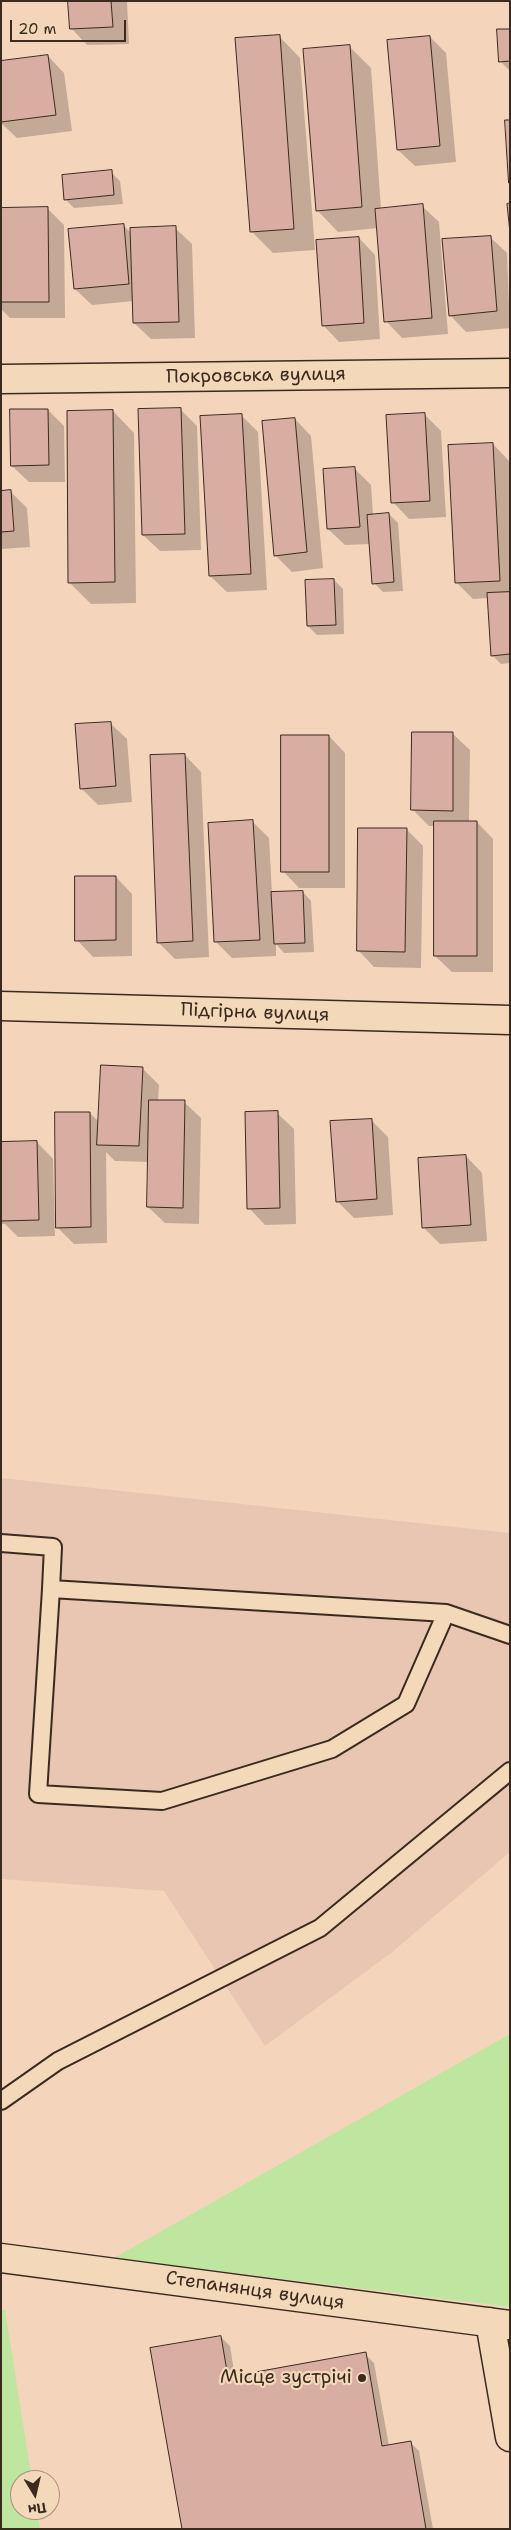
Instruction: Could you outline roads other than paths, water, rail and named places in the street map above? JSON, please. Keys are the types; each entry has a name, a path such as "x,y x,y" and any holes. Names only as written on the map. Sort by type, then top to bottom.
{"street":[{"name":"Покровська вулиця","path":"1,378 510,373"},
{"name":"Підгірна вулиця","path":"1,1006 510,1020"},
{"name":"Степанянця вулиця","path":"1,2258 500,2323"},
{"path":"500,2323 510,2437"}],"lane":[{"path":"1,1543 53,1547 38,1794 162,1801 332,1749 406,1704 446,1613"},
{"path":"51,1589 446,1613 510,1635"},
{"path":"1,2101 58,2062 320,1928 510,1771"}],"place":[{"name":"Місце зустрічі","path":"362,2378"}]}
